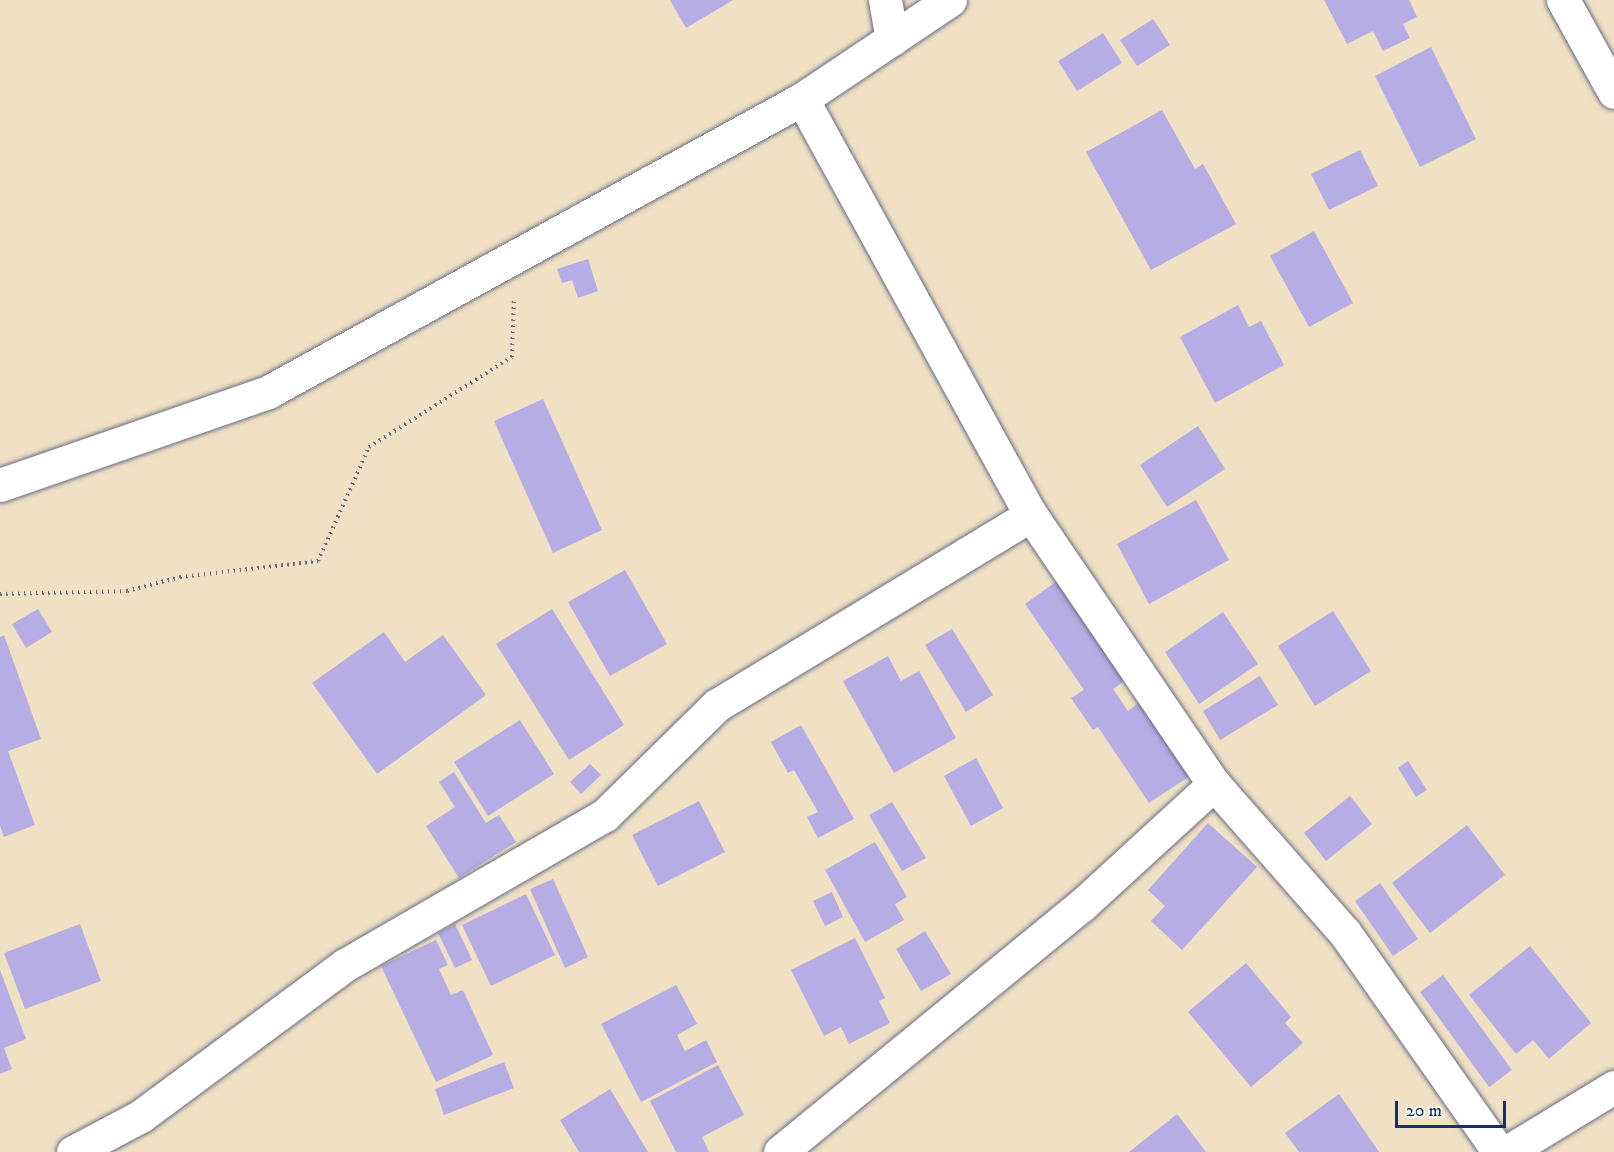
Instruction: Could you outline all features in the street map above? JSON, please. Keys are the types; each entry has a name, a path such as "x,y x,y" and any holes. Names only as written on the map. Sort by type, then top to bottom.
{"street":[{"path":"885,0 892,39"},
{"path":"0,485 268,392 802,99 950,0"},
{"path":"1563,0 1614,92"},
{"path":"802,99 1032,515 1214,784 1345,933 1499,1152"},
{"path":"73,1152 141,1116 345,965 605,815 717,705 1032,515"},
{"path":"780,1152 1082,905 1214,784"},
{"path":"1507,1152 1614,1087"}],"path":[{"path":"0,594 128,591 180,577 318,561 369,447 512,357 515,256"}],"building":[{"path":"670,0 733,0 686,28"},
{"path":"1324,0 1409,0 1417,17 1403,24 1410,38 1383,51 1373,31 1347,44"},
{"path":"1153,19 1170,45 1137,66 1120,40"},
{"path":"1103,33 1122,63 1077,91 1058,61"},
{"path":"1431,47 1476,139 1420,167 1375,76"},
{"path":"1162,110 1195,169 1203,164 1236,224 1151,270 1086,152"},
{"path":"1360,150 1378,186 1329,210 1311,174"},
{"path":"1314,231 1353,303 1309,327 1270,256"},
{"path":"588,259 598,291 578,298 572,280 562,283 557,269"},
{"path":"1238,305 1249,327 1261,321 1284,365 1215,403 1180,337"},
{"path":"543,399 602,530 553,553 494,421"},
{"path":"1198,426 1225,469 1167,507 1140,465"},
{"path":"1196,500 1229,560 1149,604 1117,544"},
{"path":"625,570 667,644 610,676 568,602"},
{"path":"1060,579 1127,679 1113,689 1128,711 1140,702 1190,776 1149,803 1098,727 1093,730 1071,698 1084,690 1025,604"},
{"path":"38,609 52,632 26,648 12,624"},
{"path":"552,609 624,725 569,760 496,644"},
{"path":"1333,611 1371,671 1315,706 1278,646"},
{"path":"1223,612 1258,664 1199,704 1165,652"},
{"path":"952,629 993,695 966,712 925,645"},
{"path":"384,632 405,662 443,635 486,695 377,774 312,683"},
{"path":"4,635 41,739 8,751 35,825 4,837 0,826 0,637"},
{"path":"888,656 901,681 919,671 956,738 894,773 843,681"},
{"path":"1260,676 1278,705 1220,740 1203,711"},
{"path":"520,720 554,774 488,816 454,762"},
{"path":"801,725 854,819 818,838 807,817 818,812 794,770 788,773 771,742"},
{"path":"976,758 1003,808 971,826 944,776"},
{"path":"1408,761 1427,790 1416,797 1398,768"},
{"path":"590,764 601,775 581,794 570,782"},
{"path":"454,772 486,823 499,815 516,842 459,878 426,826 455,807 439,782"},
{"path":"1350,796 1372,824 1326,861 1304,833"},
{"path":"699,801 725,852 658,886 632,835"},
{"path":"892,802 926,858 902,871 869,815"},
{"path":"1208,823 1257,867 1182,950 1151,921 1165,906 1148,890"},
{"path":"1467,825 1505,875 1430,933 1392,883"},
{"path":"875,842 907,897 895,904 904,920 865,942 825,870"},
{"path":"553,879 588,957 565,968 530,889"},
{"path":"1380,883 1418,939 1393,956 1355,901"},
{"path":"832,892 843,917 825,926 813,901"},
{"path":"526,894 555,955 491,986 462,925"},
{"path":"80,924 101,981 25,1009 4,953"},
{"path":"455,924 472,960 455,968 438,933"},
{"path":"925,931 951,974 921,991 896,949"},
{"path":"855,938 885,998 879,1001 890,1023 849,1044 841,1027 824,1036 791,970"},
{"path":"436,940 448,965 439,969 451,995 463,990 493,1055 436,1082 381,966"},
{"path":"1530,946 1591,1023 1549,1059 1533,1040 1516,1054 1469,995"},
{"path":"1246,963 1291,1017 1285,1023 1303,1043 1251,1087 1188,1012"},
{"path":"0,970 26,1039 4,1048 12,1069 0,1074"},
{"path":"1443,975 1512,1070 1489,1087 1420,992"},
{"path":"676,985 697,1024 677,1035 685,1051 706,1040 717,1062 641,1102 601,1024"},
{"path":"504,1062 514,1088 444,1115 435,1089"},
{"path":"718,1065 744,1115 702,1137 709,1152 676,1152 650,1101"},
{"path":"610,1089 648,1152 579,1152 560,1120"},
{"path":"1339,1094 1379,1152 1299,1152 1285,1133"},
{"path":"1177,1114 1206,1152 1129,1152"}]}
